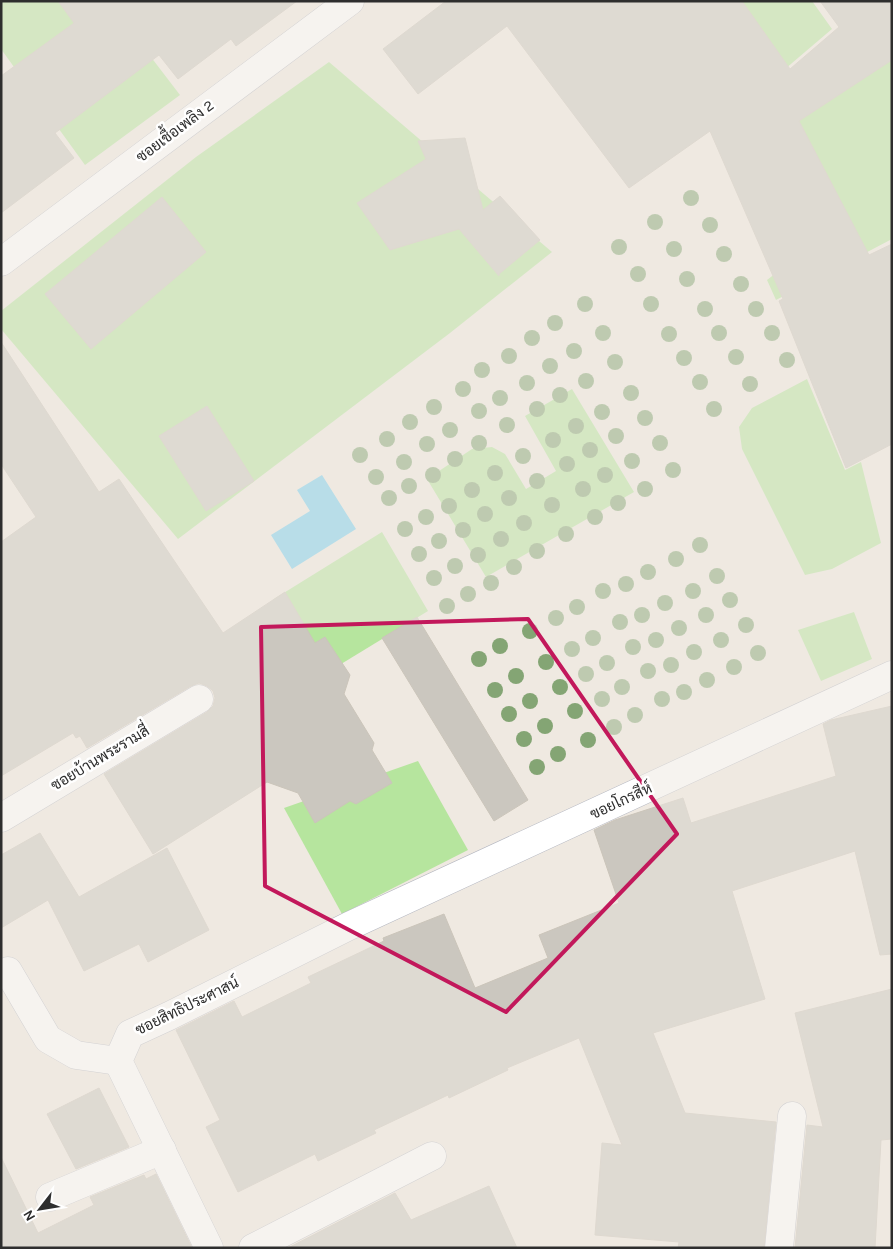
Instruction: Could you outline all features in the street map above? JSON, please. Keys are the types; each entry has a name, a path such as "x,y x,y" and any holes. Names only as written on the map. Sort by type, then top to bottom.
{"street":[{"name":"ซอยเชื้อเพลิง 2","path":"1,262 350,1"},
{"name":"ฃอยโกรสีห์","path":"349,926 892,675"},
{"name":"ซอยบ้านพระรามสี่","path":"1,818 199,699"},
{"name":"ซอยสิทธิประศาสน์","path":"118,1061 130,1034 349,926"},
{"path":"8,971 48,1039 76,1055 118,1061 209,1248"},
{"path":"779,1248 792,1116"},
{"path":"50,1197 162,1150"},
{"path":"253,1248 432,1156"}],"highlighted area":[{"path":"528,619 677,834 506,1012 265,886 261,627"}],"green space":[{"path":"1,1 108,1 180,95 85,165 1,49"},
{"path":"729,1 812,1 832,29 778,75"},
{"path":"892,47 892,239 776,300 767,280 843,221 789,113"},
{"path":"329,62 552,252 450,333 178,539 1,329 1,311 196,157"},
{"path":"807,379 845,470 861,462 881,543 832,569 805,575 742,449 739,427 752,408"},
{"path":"572,389 634,492 486,577 427,479 472,449 492,447 505,454 526,489 556,471 525,416"},
{"path":"382,532 428,611 328,672 274,599"},
{"path":"854,612 872,659 821,681 798,630"},
{"path":"418,761 468,850 342,914 284,808"}],"water":[{"path":"322,475 356,529 292,569 271,535 310,511 297,490"}],"building":[{"path":"58,1 297,1 236,46 231,39 178,79 159,55 55,133 74,158 1,213 1,76 74,23"},
{"path":"446,1 742,1 790,69 839,27 820,1 892,1 892,60 799,121 869,255 892,244 892,444 846,468 779,301 783,299 710,131 629,188 507,26 418,94 383,49"},
{"path":"465,138 483,210 500,196 540,240 499,274 499,276 459,229 390,250 357,203 426,159 418,141"},
{"path":"162,197 206,252 91,349 45,294"},
{"path":"1,342 99,492 119,479 223,633 285,592 315,643 325,637 350,675 344,694 374,743 372,750 392,783 356,804 350,801 315,823 298,793 267,782 153,854 104,774 207,712 213,706 215,698 213,691 199,683 87,748 80,736 76,738 73,733 1,776 1,542 36,517 1,464"},
{"path":"207,406 254,481 206,511 159,436"},
{"path":"417,617 528,800 494,821 382,638"},
{"path":"892,706 892,954 880,955 855,851 732,891 765,999 653,1033 685,1113 776,1122 764,1248 678,1248 679,1242 595,1235 602,1143 622,1145 579,1038 507,1068 508,1070 449,1098 448,1095 374,1130 376,1133 318,1161 315,1154 238,1192 206,1127 220,1120 176,1030 234,1001 242,1017 311,983 308,977 384,941 383,938 444,914 475,988 548,958 539,935 619,903 594,830 615,820 683,798 691,823 836,776 823,724 831,720"},
{"path":"40,833 79,897 167,848 209,930 148,962 139,944 84,971 48,900 1,928 1,855"},
{"path":"892,989 892,1139 881,1140 875,1248 795,1248 807,1125 823,1127 795,1013"},
{"path":"99,1088 129,1147 76,1169 47,1114"},
{"path":"1,1157 38,1233 94,1205 90,1197 144,1175 146,1179 156,1174 192,1248 1,1248"},
{"path":"489,1186 517,1248 288,1248 395,1193 411,1220"}]}
